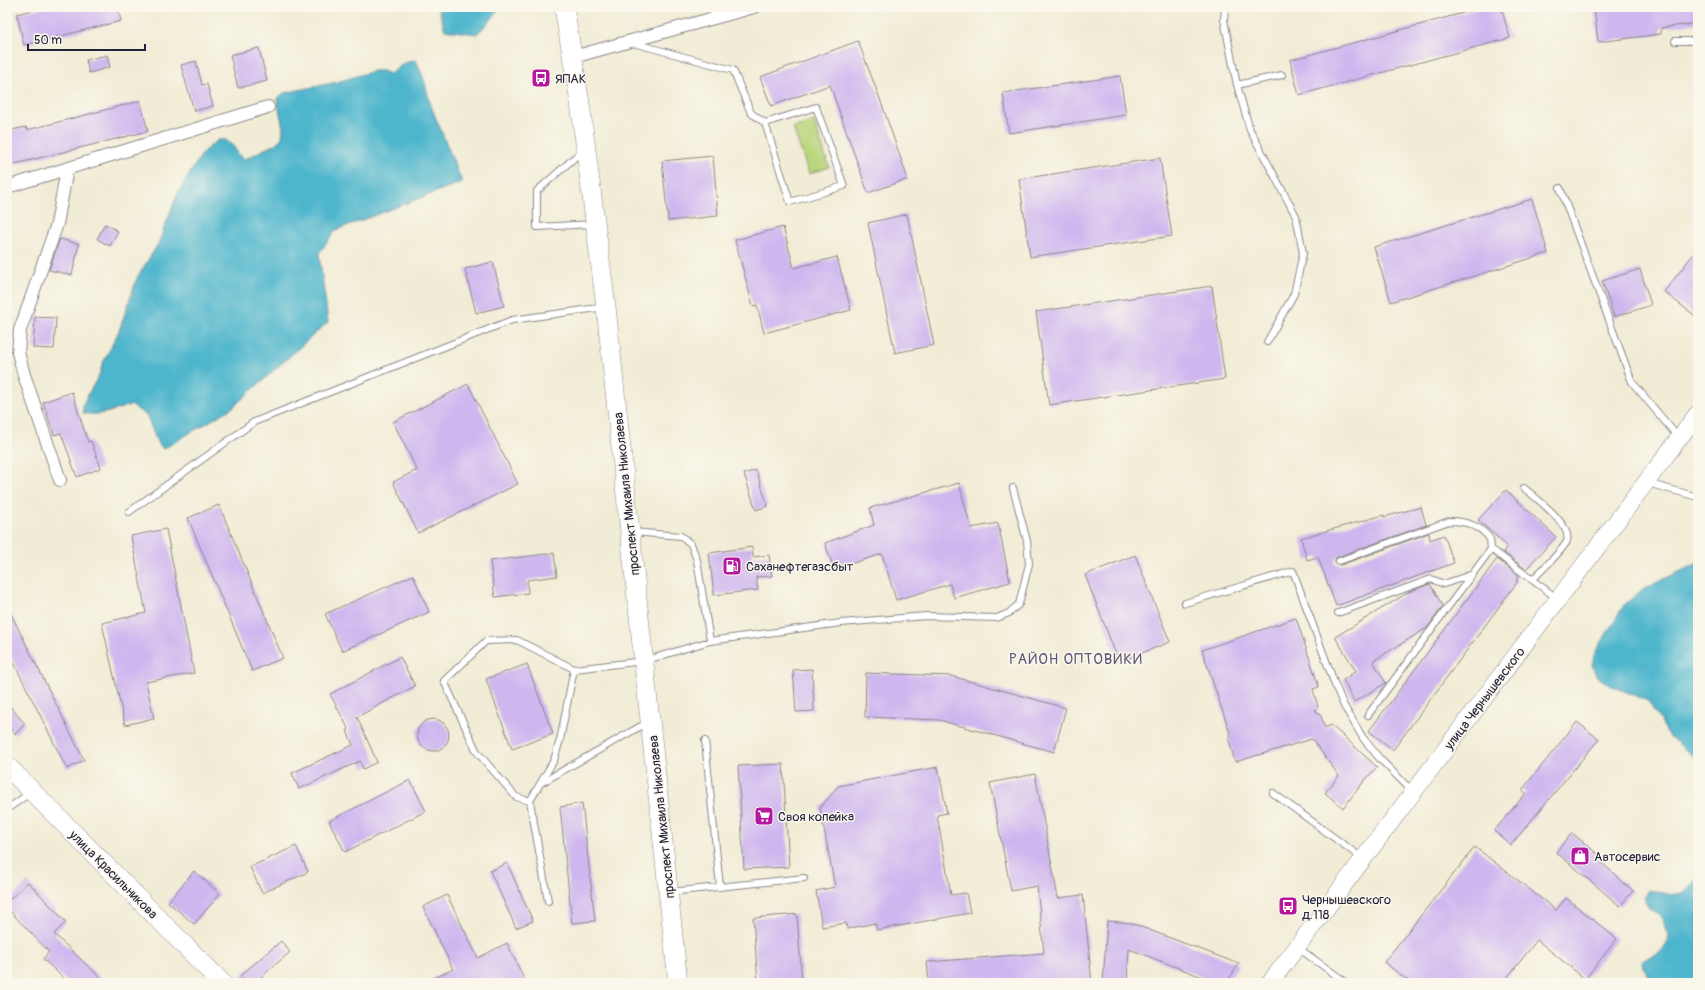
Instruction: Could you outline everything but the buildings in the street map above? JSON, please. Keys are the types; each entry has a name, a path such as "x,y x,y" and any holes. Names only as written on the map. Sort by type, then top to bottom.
{"main road":[{"name":"проспект Михаила Николаева","path":"564,7 586,147 606,307 678,983"},
{"name":"улица Чернышевского","path":"1270,983 1698,413"},
{"name":"улица Красильникова","path":"7,766 222,983"}],"street":[{"path":"573,57 754,7"},
{"path":"7,187 268,107"},
{"path":"60,480 24,375 18,352 20,330 57,224 66,169"}],"lane":[{"path":"1225,7 1224,20 1237,85 1250,130 1296,216 1304,254 1294,294 1267,342"},
{"path":"1675,41 1698,41"},
{"path":"630,42 733,70 751,113 765,123 790,202 844,186 816,107 765,123"},
{"path":"1237,85 1282,75"},
{"path":"586,147 537,191 537,227 596,224"},
{"path":"1560,188 1632,382 1679,438"},
{"path":"129,512 254,422 512,320 606,307"},
{"path":"1646,483 1698,497"},
{"path":"530,801 516,797 477,752 444,681 486,641 517,640 574,669 644,661 710,641 841,623 926,616 997,618 1009,613 1019,604 1029,564 1027,541 1013,488"},
{"path":"1524,488 1564,524 1568,535 1565,545 1532,580"},
{"path":"1339,562 1449,522 1464,522 1477,528 1490,539 1491,549 1368,715"},
{"path":"630,532 681,536 691,544 697,560 710,641"},
{"path":"1491,549 1558,599"},
{"path":"1185,603 1293,571 1334,685 1344,706 1363,738 1380,760 1414,792"},
{"path":"1338,613 1431,580 1444,584 1473,574"},
{"path":"548,901 530,801 554,760 560,740 574,669"},
{"path":"540,784 650,720"},
{"path":"705,740 720,887"},
{"path":"7,809 33,792"},
{"path":"1273,793 1363,859"},
{"path":"669,893 804,878"},
{"path":"1297,947 1347,983"}],"green space":[{"path":"814,121 829,167 809,174 793,128"}],"water":[{"path":"438,7 498,7 496,14 477,34 445,30"},
{"path":"416,60 424,79 431,106 462,182 336,230 319,253 328,322 232,408 163,449 157,442 147,416 131,405 102,414 83,413 83,404 100,373 102,365 119,331 137,278 158,244 178,193 203,152 218,140 226,140 233,146 243,160 275,144 282,138 283,128 277,99 284,93 337,82 373,71 383,71 390,74 404,63"},
{"path":"1698,563 1698,765 1692,755 1670,737 1648,701 1610,685 1599,678 1592,666 1595,653 1624,605 1643,589"},
{"path":"1698,878 1698,983 1650,983 1642,961 1662,950 1668,937 1664,921 1650,908 1644,897 1647,891 1674,894 1685,892"}],"place":[{"name":"ЯПАК","path":"541,78"},
{"name":"Саханефтегазсбыт","path":"732,566"},
{"name":"Своя копейка","path":"764,816"},
{"name":"Автосервис","path":"1580,856"},
{"name":"Чернышевского д.118","path":"1288,906"}],"district":[{"name":"РАЙОН ОПТОВИКИ","path":"1076,659"}]}
